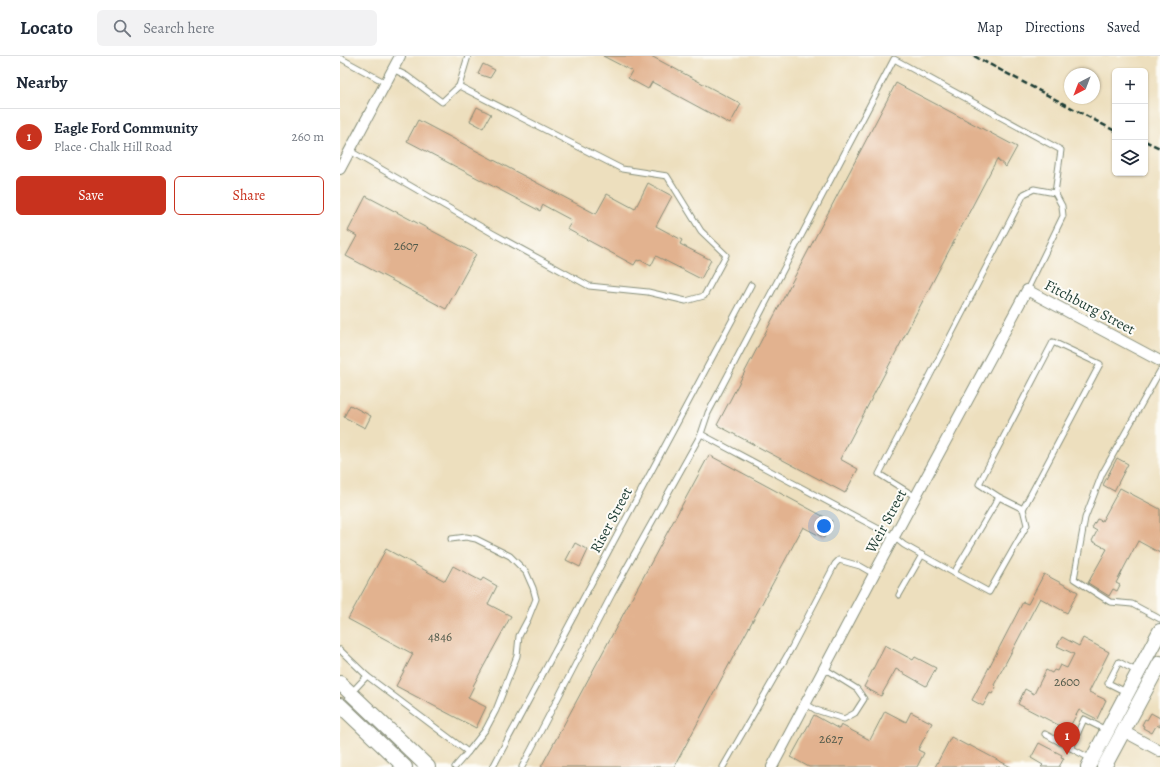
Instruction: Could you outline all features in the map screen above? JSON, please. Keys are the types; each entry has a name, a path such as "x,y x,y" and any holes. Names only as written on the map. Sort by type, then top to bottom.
{"street":[{"path":"340,169 400,56"},
{"name":"Fitchburg Street","path":"1027,290 1160,362"},
{"name":"Weir Street","path":"772,767 1027,290"},
{"path":"1160,631 1090,763 1104,767 1160,663"},
{"path":"340,684 428,767"},
{"path":"340,705 405,767"},
{"path":"1124,731 1160,751"}],"lane":[{"path":"393,69 407,76 442,102 459,86 468,56"},
{"path":"340,58 386,83"},
{"path":"522,767 612,594 701,434 708,413 894,59 1060,150 1055,193 1062,206 1063,216 1027,290"},
{"path":"350,152 492,234 589,286 648,292 686,301 704,296 726,256 701,231 667,176 622,169 459,86"},
{"path":"916,497 879,474 1024,194 1034,189 1055,193"},
{"name":"Riser Street","path":"493,767 750,285"},
{"path":"701,434 894,537 922,555 989,592 1028,525 1023,509 1100,364 1053,342 979,484 999,497 1023,509"},
{"path":"1160,371 1102,474 1085,518 1074,580 1110,602 1132,604 1160,619"},
{"path":"954,573 999,497"},
{"path":"451,539 466,537 476,539 510,556 526,572 536,599 519,636 517,656 496,710 486,729 455,767"},
{"path":"900,596 922,555"},
{"path":"723,767 792,647 835,564 839,560 860,566 874,574"},
{"path":"340,650 367,676 468,752"},
{"path":"1127,692 1108,683 1119,662 1138,673"},
{"path":"806,704 816,710 844,719 855,713 864,698 857,689 825,669"},
{"path":"350,693 367,676"},
{"path":"1071,748 1084,719 1107,731"},
{"path":"1045,734 1071,748 1090,763"}],"building":[{"path":"603,56 651,56 741,104 730,124 652,82 648,89 628,78 632,71"},
{"path":"483,64 495,70 490,78 478,74"},
{"path":"896,83 1017,147 1006,167 997,159 840,459 858,469 845,493 717,425"},
{"path":"477,107 491,114 483,128 470,121"},
{"path":"418,120 596,214 607,194 635,209 648,183 672,196 656,226 682,240 680,244 711,260 701,279 656,256 651,266 640,260 637,260 634,265 567,229 571,223 571,220 543,205 540,211 407,141"},
{"path":"366,196 476,254 446,309 346,256 357,236 348,231"},
{"path":"350,405 371,416 365,428 344,417"},
{"path":"709,455 832,521 824,538 803,527 674,767 541,767"},
{"path":"1117,458 1128,464 1114,491 1103,485"},
{"path":"1120,488 1160,509 1160,553 1138,541 1116,583 1120,585 1117,591 1113,589 1109,596 1088,583 1107,549 1092,541 1097,531 1092,528 1097,519 1102,521"},
{"path":"575,543 588,550 580,567 566,560"},
{"path":"386,549 445,581 453,566 481,581 483,578 497,586 488,604 511,616 468,698 486,707 476,728 396,686 413,654 348,619"},
{"path":"1044,574 1078,592 1067,613 1040,598 994,685 996,687 992,694 990,693 983,706 972,700 1023,602 1028,604"},
{"path":"1062,637 1079,646 1083,638 1109,652 1089,692 1106,700 1097,719 1079,710 1068,730 1018,704 1025,689 1034,694 1046,670 1052,673 1054,670 1057,671 1060,665 1067,668 1074,654 1057,646"},
{"path":"885,645 913,660 915,657 936,668 926,686 896,669 881,696 864,687"},
{"path":"885,711 906,722 911,712 932,723 918,750 924,753 917,767 809,767 791,757 814,715 839,729 841,725 870,740"},
{"path":"1151,713 1160,718 1160,727 1157,725 1152,733 1143,728 1144,726 1142,725"},
{"path":"951,737 968,746 969,745 1011,767 935,767"},
{"path":"1039,743 1062,755 1061,757 1064,758 1059,767 1041,767 1043,765 1031,758"}],"railway":[{"path":"974,56 1112,129"},
{"path":"1148,142 1160,148"}],"place":[{"name":"Eagle Ford Community","path":"1067,755"}]}
